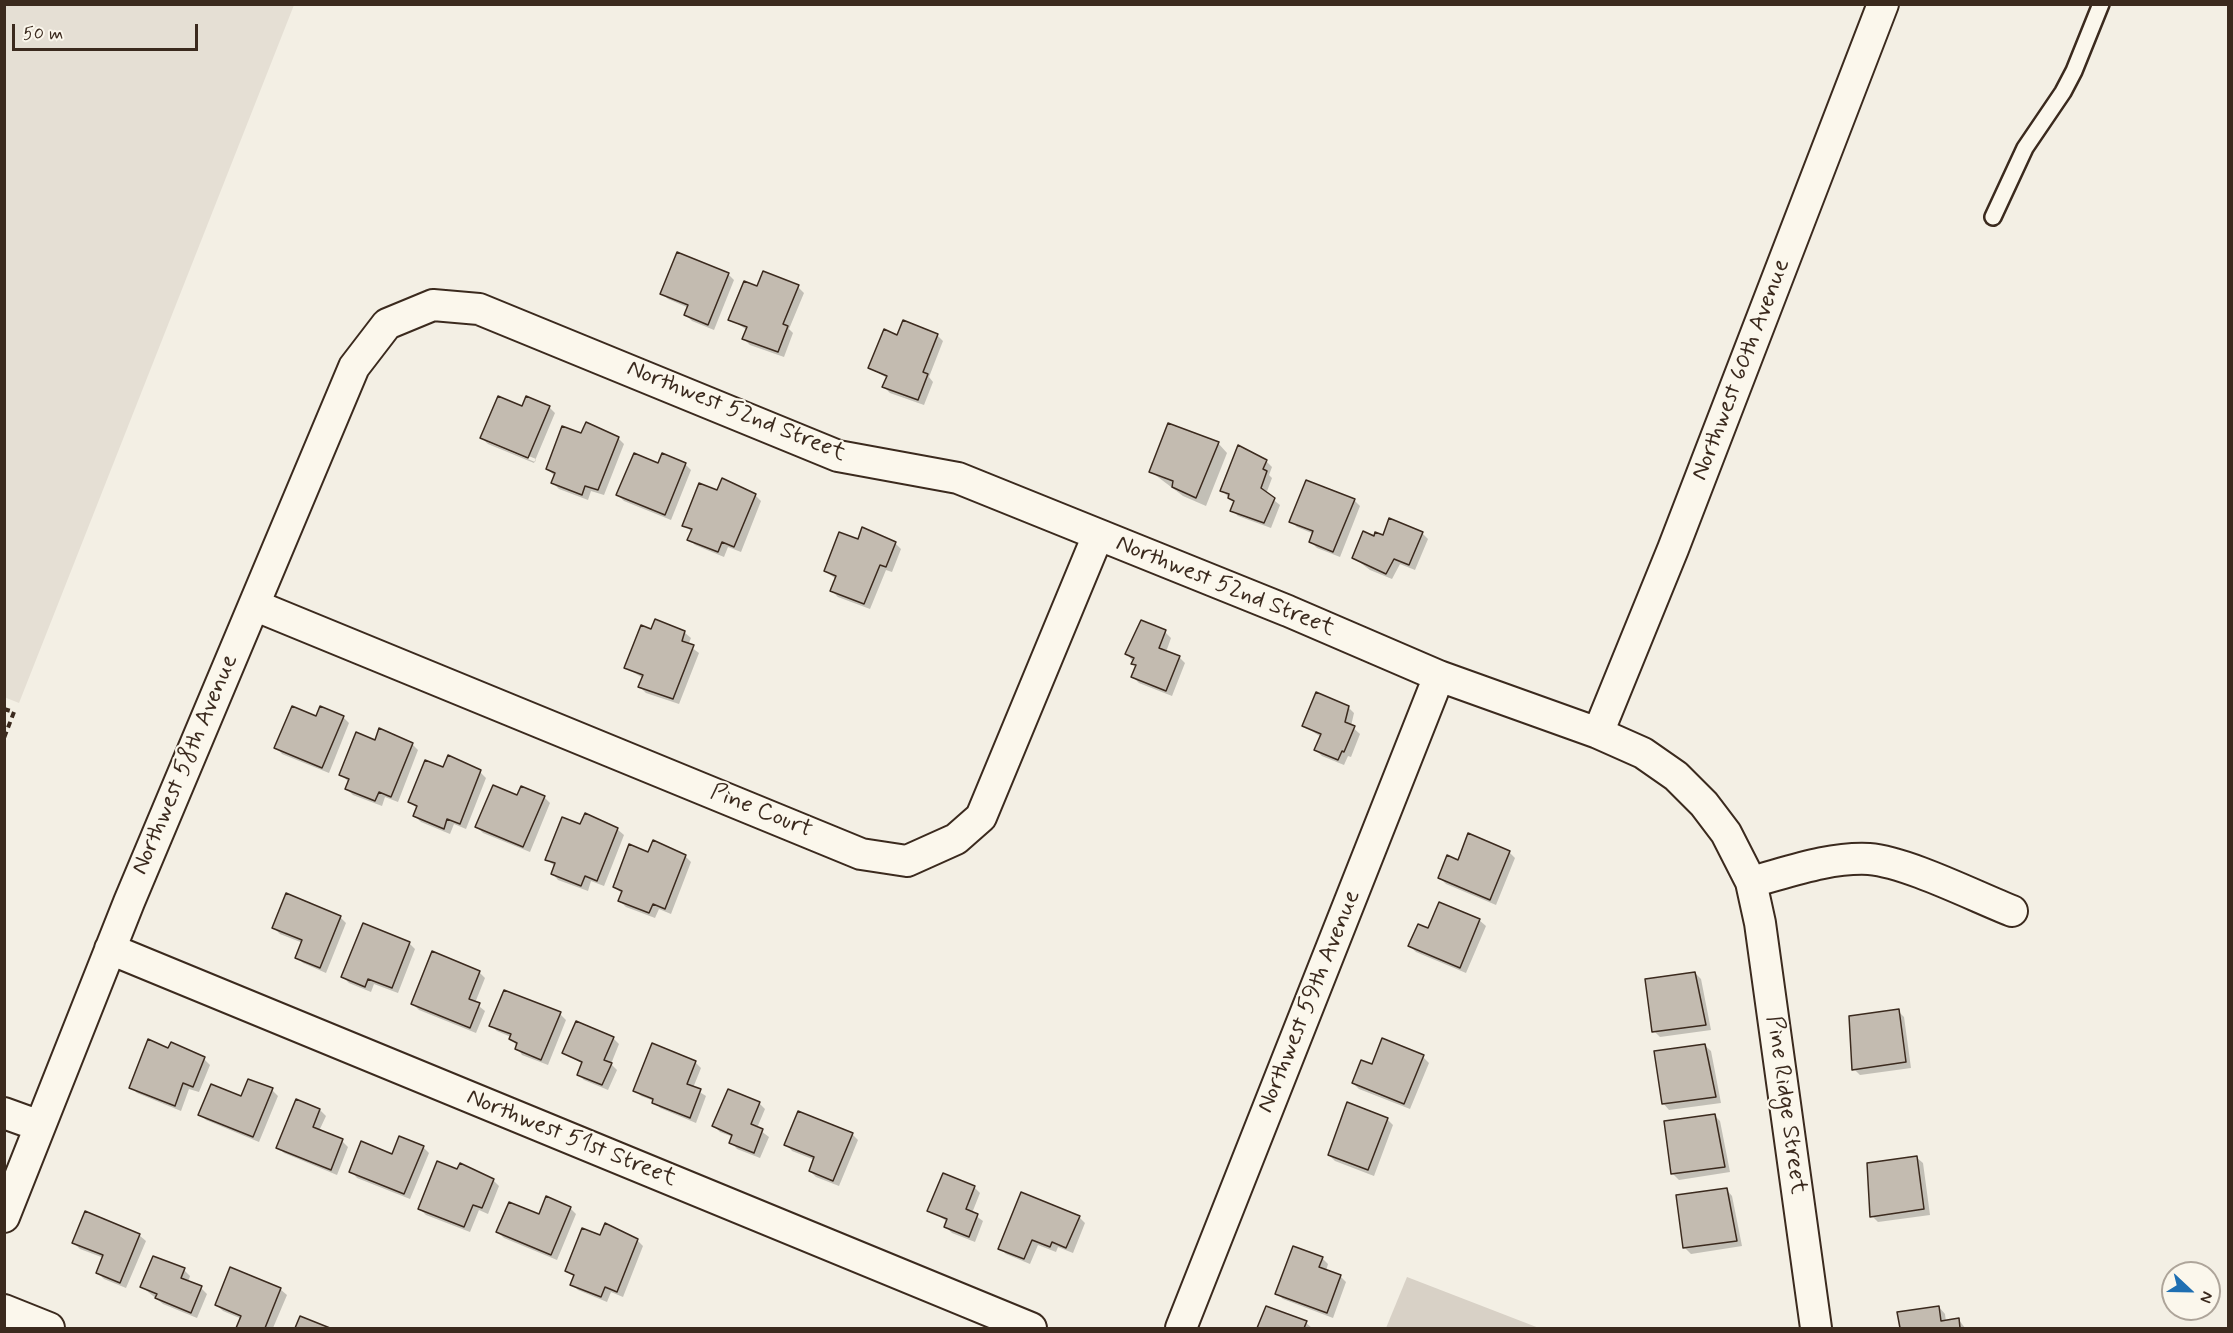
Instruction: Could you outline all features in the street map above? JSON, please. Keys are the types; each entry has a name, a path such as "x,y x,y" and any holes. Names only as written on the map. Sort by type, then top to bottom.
{"street":[{"name":"Northwest 60th Avenue","path":"1598,733 1678,538 1883,4"},
{"name":"Northwest 52nd Street","path":"387,324 434,305 479,309 838,456 958,478 1288,611 1439,676 1598,733 1643,753 1676,776 1704,804 1726,833 1751,882"},
{"name":"Northwest 58th Avenue","path":"4,1216 110,949 354,367 387,324"},
{"name":"Pine Court","path":"254,605 861,854 907,861 956,839 981,817 1098,535"},
{"name":"Northwest 59th Avenue","path":"1181,1329 1439,676"},
{"path":"1751,882 1830,861 1871,859 1911,871 2012,911"},
{"name":"Pine Ridge Street","path":"1751,882 1760,923 1816,1329"},
{"name":"Northwest 51st Street","path":"110,949 1031,1329"},
{"path":"4,1113 40,1126"},
{"path":"4,1310 49,1329"}],"lane":[{"path":"1994,217 2030,139 2063,92 2074,71 2101,4"}],"path":[{"path":"4,708 14,712 4,738"}],"shaded area":[{"path":"4,5 294,5 19,703 4,697"},
{"path":"1407,1277 1539,1328 1386,1328"}],"building":[{"path":"677,252 729,273 708,325 684,315 688,305 660,294"},
{"path":"763,271 799,285 783,324 788,326 778,352 742,339 747,327 728,320 744,281 757,286"},
{"path":"903,320 938,334 923,372 928,374 918,400 882,387 887,376 868,368 884,329 897,335"},
{"path":"498,396 522,406 526,396 550,406 528,458 480,438"},
{"path":"586,422 619,437 598,490 585,486 582,495 551,483 555,473 546,469 562,426 581,433"},
{"path":"1168,423 1219,442 1196,498 1172,487 1173,481 1149,472"},
{"path":"1238,445 1267,460 1263,469 1267,471 1261,488 1275,498 1264,523 1230,511 1234,501 1228,498 1229,494 1220,491"},
{"path":"634,453 658,463 662,453 686,463 665,515 616,495"},
{"path":"722,478 756,494 734,547 722,542 718,552 687,540 692,529 682,526 699,483 717,490"},
{"path":"1306,480 1355,499 1333,552 1309,542 1313,531 1289,522"},
{"path":"1389,518 1423,532 1409,565 1394,559 1386,574 1352,558 1363,531 1374,536 1375,532 1383,535"},
{"path":"862,527 896,542 886,567 880,565 864,604 830,591 836,576 824,571 839,532 858,539"},
{"path":"655,619 685,631 682,641 694,645 673,699 638,687 643,675 624,668 641,625 651,629"},
{"path":"1141,620 1166,630 1159,648 1180,656 1166,691 1131,677 1136,665 1131,664 1134,658 1125,654"},
{"path":"1316,692 1349,706 1345,722 1355,726 1338,760 1314,750 1321,734 1302,726"},
{"path":"292,706 316,716 320,706 344,716 322,768 274,748"},
{"path":"379,728 413,743 391,797 379,792 375,801 345,789 349,779 339,775 356,732 375,740"},
{"path":"448,755 481,770 460,824 447,819 444,829 413,816 417,806 408,802 425,760 443,767"},
{"path":"493,785 517,795 521,786 545,796 523,847 475,827"},
{"path":"585,813 618,828 597,881 585,876 581,886 551,874 555,863 545,860 562,817 580,824"},
{"path":"1468,833 1510,851 1490,900 1438,878 1447,855 1458,860"},
{"path":"653,840 686,855 665,909 653,904 649,913 618,901 622,891 613,887 629,844 648,852"},
{"path":"286,893 341,916 320,968 295,958 302,940 272,928"},
{"path":"1439,902 1480,919 1460,968 1408,946 1418,924 1428,928"},
{"path":"363,923 410,942 392,988 368,979 365,987 341,977"},
{"path":"432,951 480,971 469,999 480,1003 470,1028 411,1004"},
{"path":"1695,972 1706,1025 1652,1032 1645,979"},
{"path":"504,990 561,1012 541,1060 515,1049 517,1043 509,1039 511,1034 489,1026"},
{"path":"1899,1009 1906,1062 1852,1070 1849,1016"},
{"path":"576,1021 614,1037 604,1060 612,1063 602,1085 577,1075 582,1062 562,1053"},
{"path":"1382,1038 1424,1055 1404,1104 1352,1083 1361,1060 1372,1064"},
{"path":"148,1039 168,1048 171,1042 205,1057 193,1087 183,1083 175,1106 129,1088"},
{"path":"652,1043 696,1061 687,1084 701,1089 690,1118 652,1103 653,1099 633,1091"},
{"path":"1705,1044 1716,1097 1662,1104 1654,1051"},
{"path":"248,1079 273,1088 253,1137 198,1115 211,1084 241,1096"},
{"path":"728,1089 760,1102 751,1124 763,1129 754,1153 729,1143 732,1135 712,1126"},
{"path":"296,1099 320,1109 313,1127 343,1139 331,1170 276,1148"},
{"path":"1347,1102 1388,1118 1368,1170 1328,1155"},
{"path":"798,1111 853,1133 833,1181 809,1171 814,1157 784,1145"},
{"path":"1715,1114 1725,1167 1671,1174 1664,1121"},
{"path":"399,1136 424,1146 404,1194 349,1172 361,1141 392,1154"},
{"path":"1917,1156 1924,1209 1870,1217 1867,1163"},
{"path":"437,1161 457,1169 460,1163 494,1179 482,1208 473,1205 464,1227 418,1209"},
{"path":"943,1173 975,1186 966,1209 978,1214 969,1237 944,1227 947,1219 927,1211"},
{"path":"1727,1188 1737,1241 1683,1248 1676,1195"},
{"path":"1021,1192 1080,1216 1066,1248 1052,1242 1050,1247 1032,1240 1024,1259 998,1249"},
{"path":"546,1196 571,1207 551,1255 496,1232 509,1202 539,1214"},
{"path":"85,1211 140,1234 120,1283 96,1273 103,1255 72,1243"},
{"path":"605,1223 638,1239 617,1292 605,1287 601,1297 570,1285 574,1275 565,1271 582,1228 600,1235"},
{"path":"1293,1246 1323,1257 1319,1267 1341,1275 1327,1313 1275,1294"},
{"path":"153,1256 185,1268 181,1278 202,1286 191,1313 155,1298 157,1294 140,1287"},
{"path":"230,1267 281,1288 265,1328 236,1328 241,1316 215,1305"},
{"path":"1266,1306 1307,1321 1304,1328 1257,1328"},
{"path":"1939,1306 1941,1321 1959,1318 1960,1328 1900,1328 1897,1312"},
{"path":"300,1316 330,1328 295,1328"}]}
